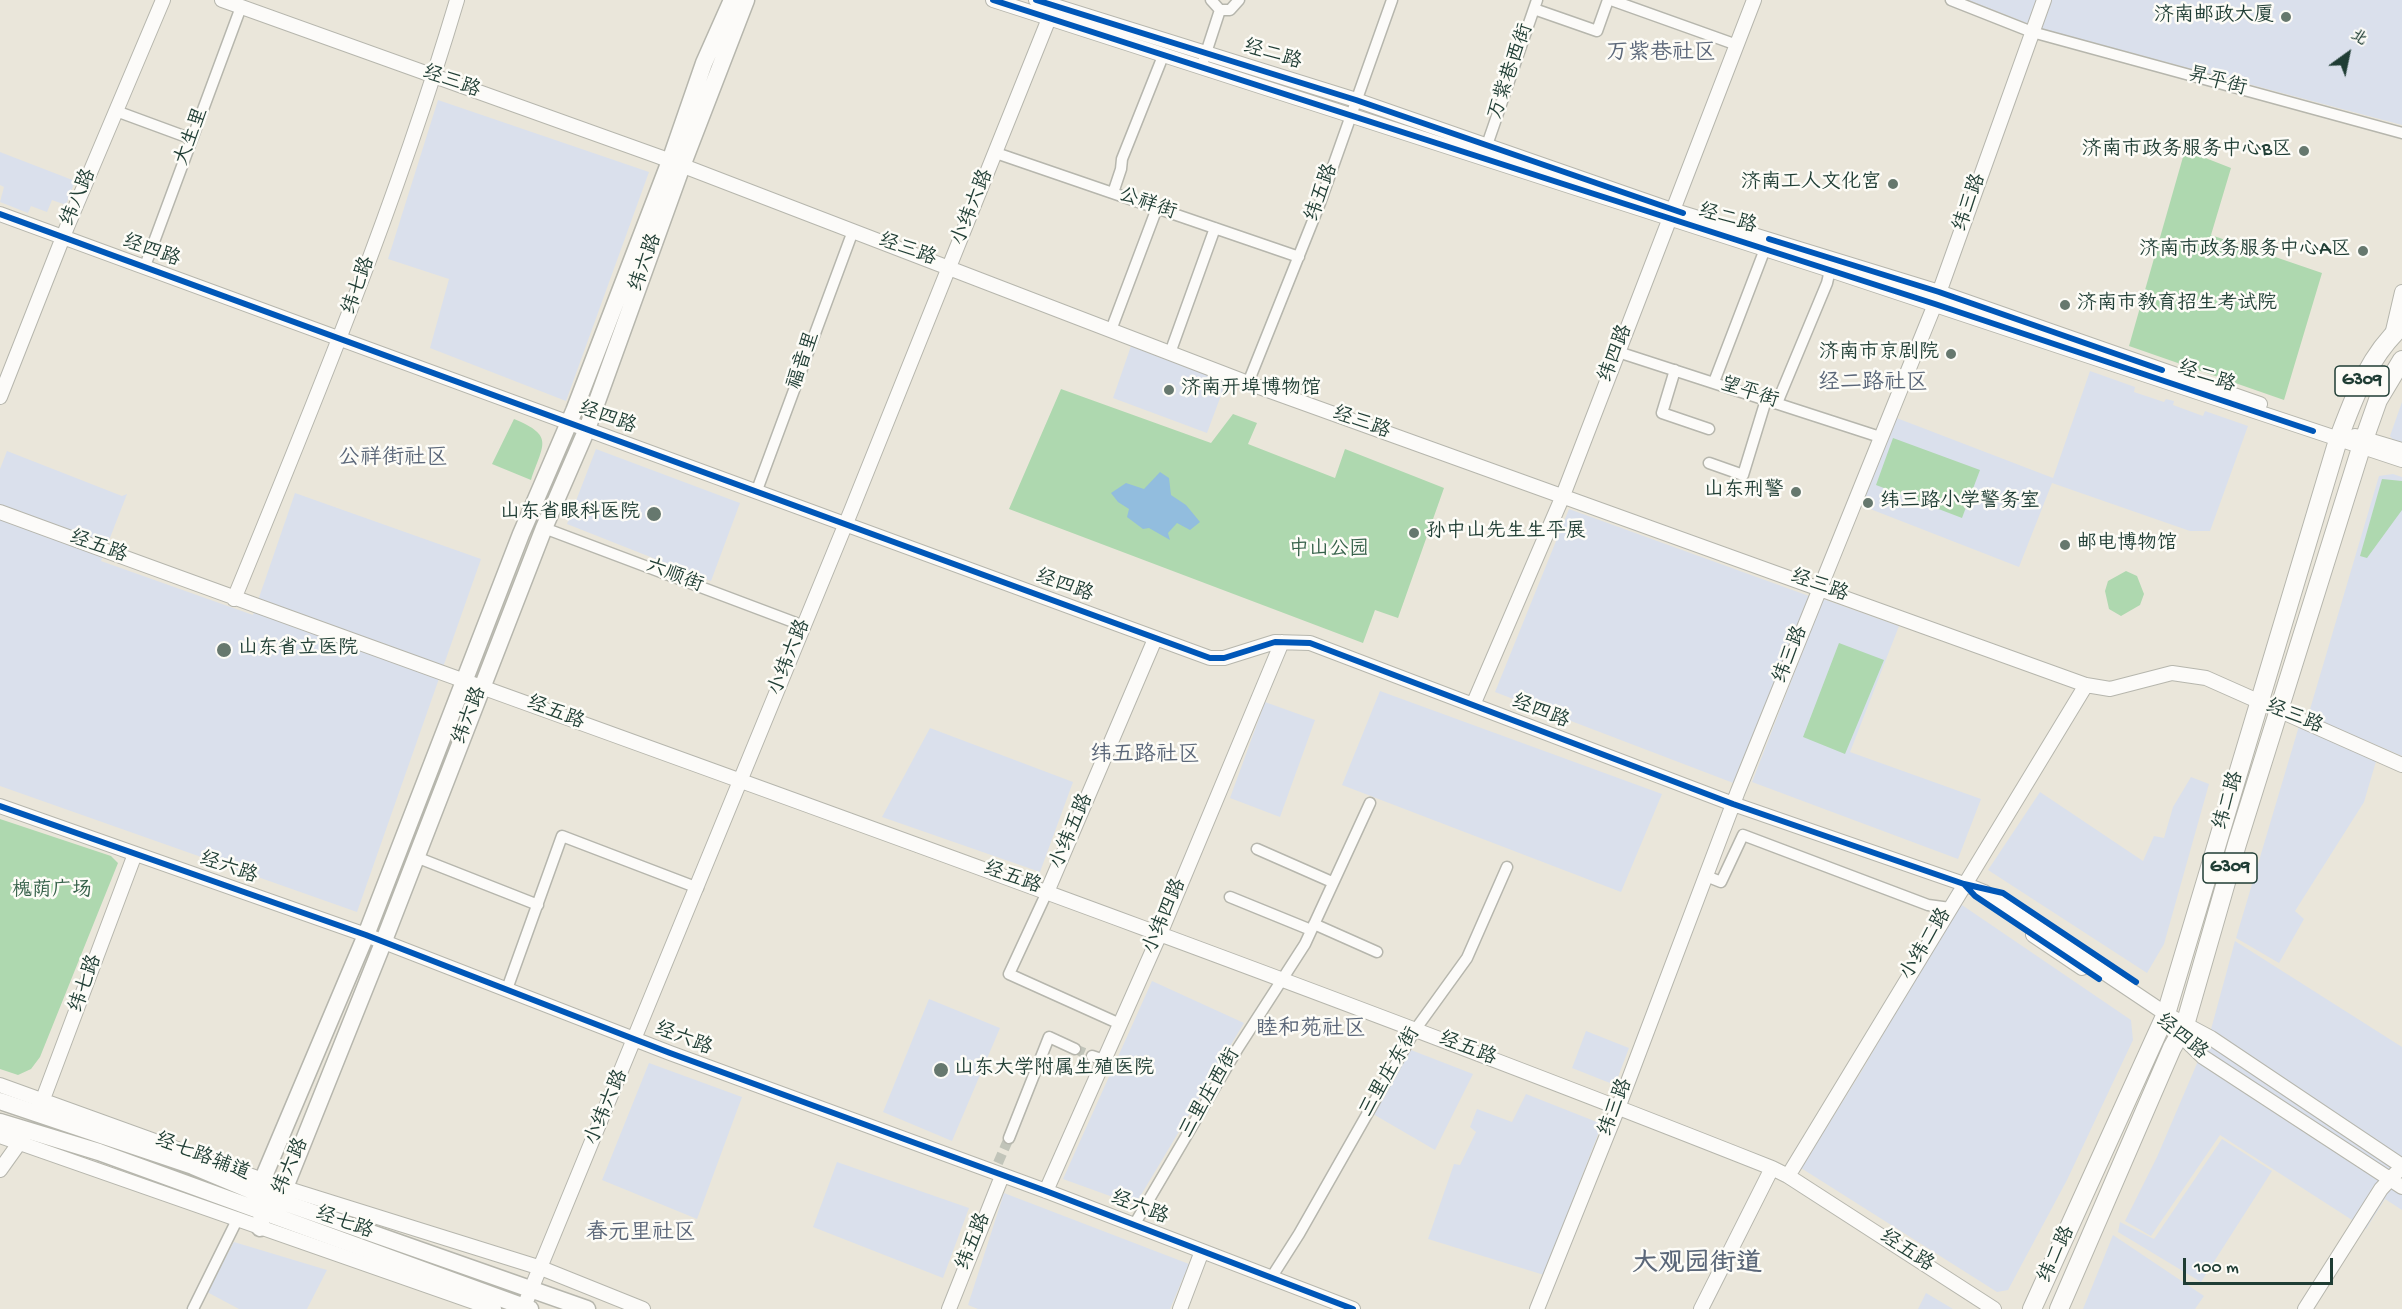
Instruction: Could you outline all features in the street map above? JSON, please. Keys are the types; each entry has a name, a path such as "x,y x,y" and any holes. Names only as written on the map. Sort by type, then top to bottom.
{"highway":[{"name":"纬二路","path":"2032,1309 2164,1018 2340,436 2372,360 2397,330"},
{"name":"纬二路","path":"2060,1309 2183,1029 2237,844 2362,443 2378,400 2402,360"}],"main road":[{"name":"纬六路","path":"262,1221 282,1194 383,943 544,528 587,429 676,164 704,63 732,0"},
{"name":"纬六路","path":"262,1221 261,1187 366,935 568,422 746,0"},
{"name":"经七路","path":"0,1101 40,1107 193,1166 282,1194 587,1309"},
{"name":"经七路","path":"0,1122 23,1137 99,1152 262,1221 526,1308"}],"street":[{"name":"纬八路","path":"0,397 63,237 163,0"},
{"name":"经三路","path":"222,0 676,164 1248,383 2086,685 2110,689 2172,673 2206,678 2259,704 2402,765"},
{"name":"纬七路","path":"234,599 340,340 434,77 457,0"},
{"name":"经二路","path":"993,0 1051,11 1206,53 1356,100 1487,145 1765,249 1830,270 1937,298"},
{"name":"经二路","path":"1036,0 1051,11 1163,56 1937,298 2362,443 2402,460"},
{"path":"1211,0 1220,10 1230,10 1239,0"},
{"name":"纬五路","path":"1248,383 1299,257 1392,0"},
{"path":"1535,4 1597,31 1610,0 1737,45"},
{"name":"纬四路","path":"1473,705 1562,498 1754,0"},
{"name":"昇平街","path":"1951,0 2032,32 2402,133"},
{"name":"纬三路","path":"1537,1309 1618,1108 1733,804 1937,298 2044,0"},
{"name":"万紫巷西街","path":"1487,145 1535,4"},
{"name":"大生里","path":"145,266 242,7"},
{"path":"1201,68 1220,10"},
{"name":"小纬六路","path":"526,1308 532,1288 637,1039 847,522 1051,11"},
{"path":"1113,193 1122,169 1122,159 1163,56"},
{"path":"116,111 192,140"},
{"name":"公祥街","path":"996,153 1299,257"},
{"path":"1111,330 1157,208"},
{"name":"经四路","path":"0,214 340,340 847,522 1210,658 1224,658 1256,647 1282,642 1310,643 1733,804 1964,884 1975,896 2164,1018 2183,1029 2211,1038 2400,1162"},
{"path":"1170,353 1215,228"},
{"name":"福音里","path":"757,490 853,231"},
{"path":"1714,382 1765,249"},
{"path":"1778,403 1827,284 1830,270"},
{"path":"2397,330 2402,292"},
{"name":"望平街","path":"1618,352 1880,438"},
{"path":"1675,370 1662,413 1709,429"},
{"path":"1709,463 1743,475 1766,400"},
{"name":"经二路","path":"2362,443 2402,450"},
{"name":"经五路","path":"0,512 234,599 483,686 740,783 1047,892 1415,1030 1772,1168 1788,1176 1994,1309"},
{"name":"六顺街","path":"544,528 804,626"},
{"name":"小纬五路","path":"1047,892 1155,639"},
{"name":"小纬四路","path":"1046,1191 1098,1058 1120,1024 1160,934 1282,642"},
{"name":"小纬二路","path":"1788,1176 2086,685"},
{"name":"三里庄西街","path":"1134,1225 1280,979 1305,944 1370,803"},
{"name":"经六路","path":"0,806 366,935 637,1039 998,1171 1353,1309"},
{"path":"1706,876 1722,882 1743,835 1928,905 1950,909"},
{"path":"507,989 562,836 698,888"},
{"path":"1257,849 1332,882"},
{"name":"纬七路","path":"40,1107 135,854"},
{"path":"416,857 538,905"},
{"name":"三里庄东街","path":"1271,1278 1299,1234 1415,1030 1467,958 1507,867"},
{"path":"1047,892 1009,974 1120,1024"},
{"path":"1230,897 1377,952"},
{"name":"经四路","path":"2183,1029 2203,1057 2402,1187"},
{"path":"1009,1138 1049,1037 1075,1049"},
{"path":"0,1085 40,1107"},
{"path":"0,1136 23,1137 237,1220 262,1221 494,1309"},
{"path":"0,1170 23,1137"},
{"path":"2306,1309 2400,1162"},
{"path":"1701,1309 1772,1168"},
{"name":"纬五路","path":"949,1309 998,1171"},
{"path":"282,1194 541,1268 643,1309"},
{"path":"193,1309 237,1220"},
{"path":"1180,1309 1202,1251"}],"shaded area":[{"path":"1968,0 2402,0 2402,125 2042,29"},
{"path":"438,100 649,172 566,401 430,348 449,279 388,259"},
{"path":"0,152 75,181 66,205 52,200 47,212 31,206 28,213 0,202 4,187 0,185"},
{"name":"济南开埠博物馆","path":"1131,346 1226,382 1207,433 1113,398"},
{"path":"2090,371 2135,387 2134,392 2164,402 2166,399 2174,401 2173,405 2203,416 2205,411 2248,426 2210,531 2190,531 2052,483 2019,567 1860,505 1894,417 2053,478"},
{"path":"2402,402 2402,444 2396,443 2390,436"},
{"name":"山东省眼科医院","path":"596,449 740,503 711,581 567,524"},
{"name":"山东省立医院","path":"7,451 122,496 127,494 101,561 253,615 295,493 481,559 357,912 0,786 0,469"},
{"path":"2393,474 2402,477 2402,756 2308,716 2379,476"},
{"path":"1569,509 1809,596 1736,784 1495,692"},
{"path":"1823,599 1899,626 1850,752 1981,799 1958,859 1752,782"},
{"path":"1380,691 1662,794 1621,892 1342,785"},
{"path":"1265,702 1315,720 1280,817 1230,798"},
{"path":"2299,726 2377,758 2364,802 2295,911 2304,919 2279,963 2236,938"},
{"path":"930,728 1073,782 1040,872 882,817"},
{"path":"2191,777 2209,784 2164,944 2147,973 1988,870 2040,792 2143,861 2154,836 2164,838 2173,807"},
{"path":"1959,903 2131,1020 2133,1040 2067,1180 2008,1290 1997,1292 1801,1168 1861,1072"},
{"path":"2235,941 2402,1047 2402,1210 2385,1199 2366,1229 2220,1135 2151,1236 2125,1221 2157,1157 2210,1033"},
{"path":"1152,981 1244,1023 1135,1205 1063,1179"},
{"name":"山东大学附属生殖医院","path":"929,999 1000,1028 952,1141 883,1112"},
{"path":"1586,1031 1629,1048 1615,1085 1572,1068"},
{"path":"1411,1050 1473,1074 1435,1150 1373,1114"},
{"path":"649,1063 742,1097 697,1219 602,1180"},
{"path":"1526,1094 1602,1124 1544,1275 1428,1239 1454,1164 1460,1165 1476,1132 1470,1127 1477,1109 1512,1122"},
{"path":"2222,1139 2272,1171 2201,1282 2118,1232 2120,1222 2154,1239"},
{"path":"837,1162 969,1208 943,1278 813,1227"},
{"path":"1004,1193 1189,1264 1170,1309 978,1309 968,1305"},
{"path":"2113,1235 2204,1296 2195,1309 2083,1309"},
{"path":"234,1242 327,1270 307,1309 239,1309 207,1292"},
{"path":"1926,1293 1953,1309 1918,1309"}],"green space":[{"path":"2185,150 2231,168 2211,235 2322,273 2284,400 2129,346"},
{"name":"中山公园","path":"1061,389 1211,443 1233,414 1257,423 1248,444 1335,478 1345,449 1444,488 1398,618 1375,610 1363,643 1009,509"},
{"path":"514,419 527,425 541,436 542,449 531,480 492,464"},
{"path":"1893,438 1980,470 1962,518 1876,485"},
{"path":"2382,479 2402,481 2402,510 2367,558 2360,556"},
{"path":"2126,571 2137,576 2144,594 2140,605 2121,616 2109,609 2105,591 2108,581"},
{"path":"1839,643 1884,660 1845,754 1803,737"},
{"name":"槐荫广场","path":"0,819 111,856 118,863 40,1057 31,1069 18,1075 0,1069"}],"water":[{"path":"1160,472 1169,478 1171,495 1186,505 1200,522 1190,530 1177,523 1168,533 1170,540 1149,528 1143,529 1127,517 1129,509 1118,502 1111,493 1126,483 1144,489"}],"tunnel":[{"path":"1075,1049 1092,1056"},
{"path":"998,1163 1009,1138"}],"cycle path":[{"path":"993,0 1935,304 2313,431"},
{"path":"1036,0 1356,100 1683,213"},
{"path":"0,214 1210,658 1224,658 1275,642 1310,643 1733,804 1964,884 1975,896 2099,979"},
{"path":"1769,239 1939,292 2162,370"},
{"path":"0,806 366,935 670,1053 1046,1191 1353,1309"},
{"path":"1964,884 2003,893 2136,982"}],"place":[{"name":"济南邮政大厦","path":"2286,17"},
{"name":"济南市政务服务中心B区","path":"2304,151"},
{"name":"济南工人文化宫","path":"1893,184"},
{"name":"济南市政务服务中心A区","path":"2363,251"},
{"name":"济南市教育招生考试院","path":"2065,305"},
{"name":"济南市京剧院","path":"1951,354"},
{"name":"济南开埠博物馆","path":"1169,390"},
{"name":"山东刑警","path":"1796,492"},
{"name":"纬三路小学警务室","path":"1868,503"},
{"name":"山东省眼科医院","path":"654,514"},
{"name":"孙中山先生生平展","path":"1414,533"},
{"name":"邮电博物馆","path":"2065,545"},
{"name":"山东省立医院","path":"224,650"},
{"name":"山东大学附属生殖医院","path":"941,1070"}],"district":[{"name":"万紫巷社区","path":"1661,55"},
{"name":"经二路社区","path":"1873,385"},
{"name":"公祥街社区","path":"393,460"},
{"name":"纬五路社区","path":"1145,757"},
{"name":"睦和苑社区","path":"1311,1031"},
{"name":"春元里社区","path":"641,1235"},
{"name":"大观园街道","path":"1697,1266"}]}
